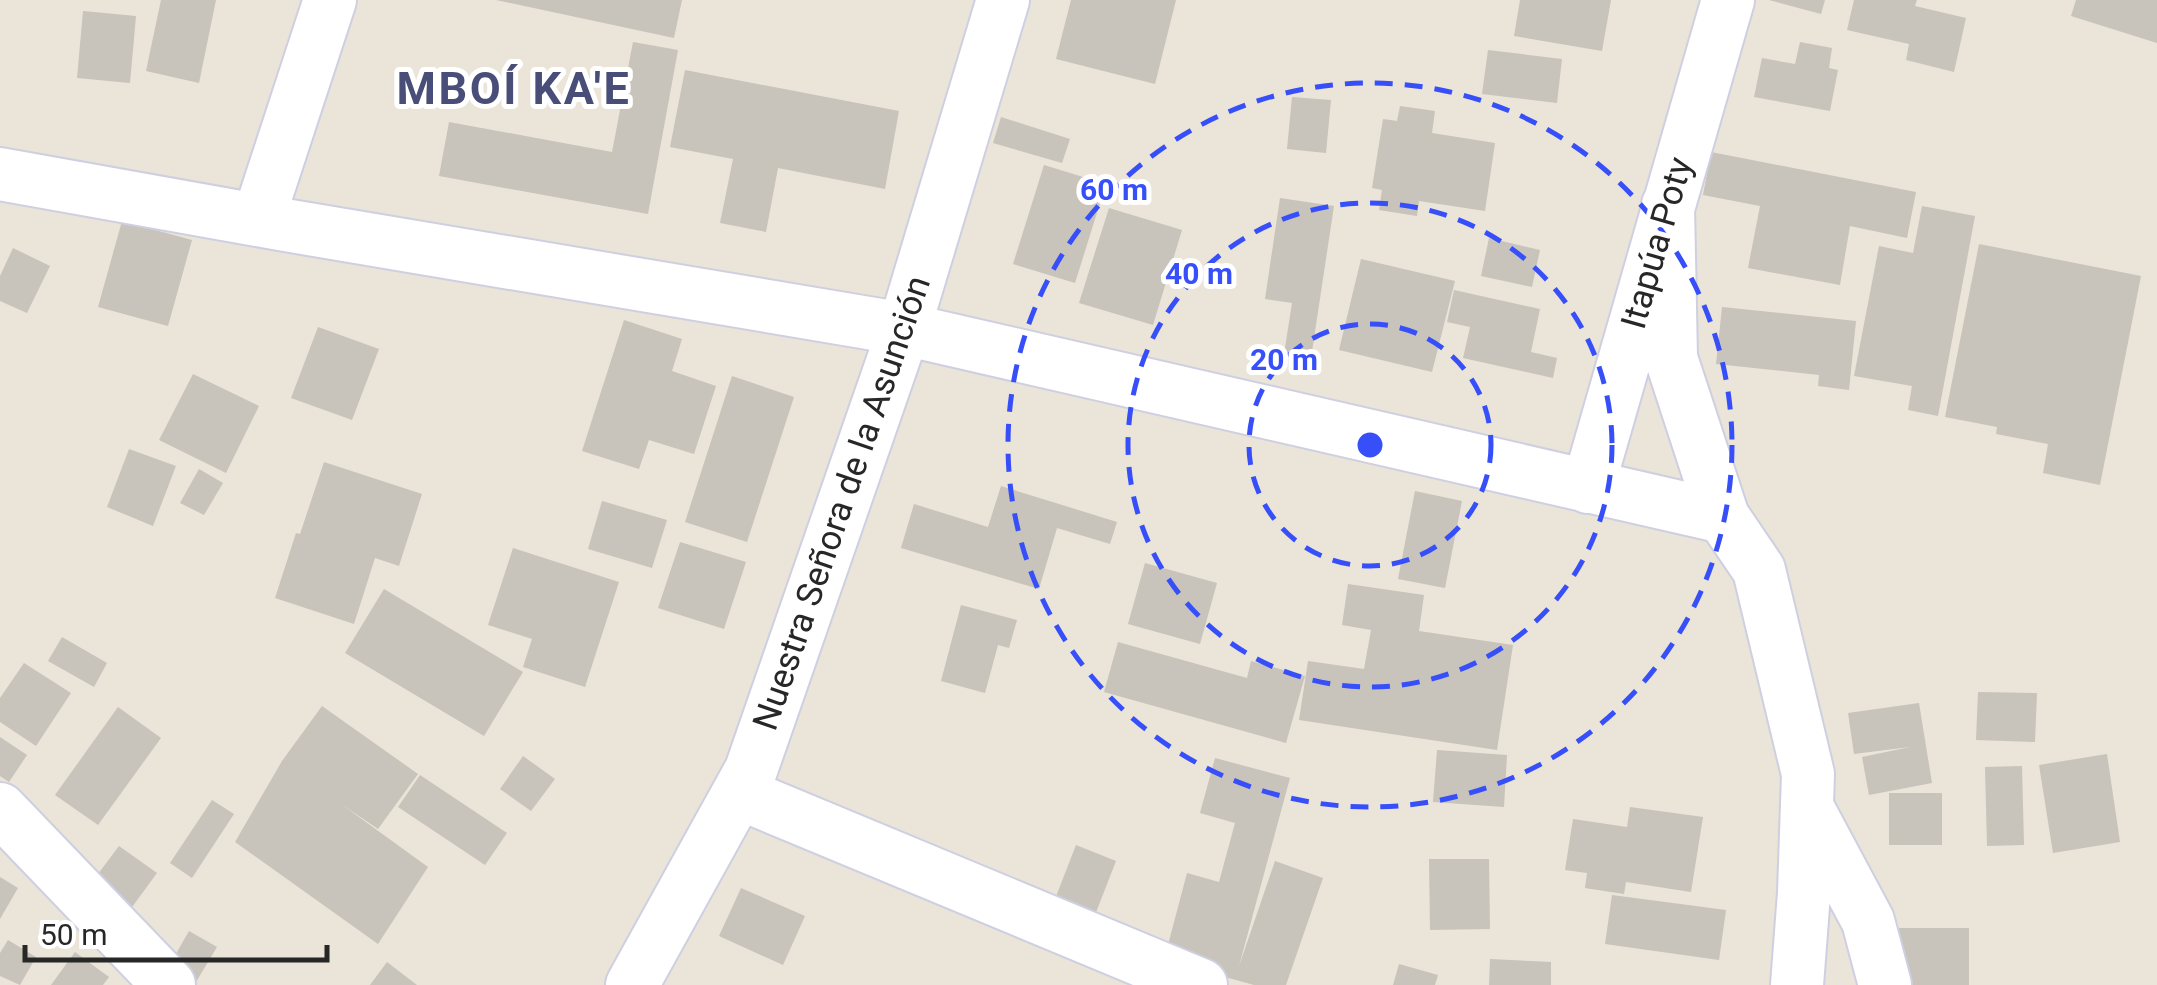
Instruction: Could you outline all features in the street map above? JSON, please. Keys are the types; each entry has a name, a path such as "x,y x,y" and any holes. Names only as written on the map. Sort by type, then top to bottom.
{"street":[{"path":"258,220 330,0"},
{"name":"Nuestra Señora de la Asunción","path":"632,985 750,770 904,330 1003,0"},
{"name":"Itapúa Poty","path":"1588,488 1728,0"},
{"path":"0,174 904,330 1723,518"},
{"path":"1668,205 1671,358 1723,518 1760,570 1808,774 1796,985"},
{"path":"739,793 1201,985"},
{"path":"1807,805 1868,921 1885,985"},
{"path":"0,809 169,985"}],"building":[{"path":"161,0 216,0 199,83 146,71"},
{"path":"496,0 682,0 674,38"},
{"path":"1071,0 1176,0 1155,84 1056,59"},
{"path":"1520,0 1611,0 1602,51 1514,36"},
{"path":"1769,0 1825,0 1821,14"},
{"path":"1854,0 1917,0 1915,6 1966,18 1954,72 1906,60 1909,44 1847,30"},
{"path":"2076,0 2157,0 2157,43 2071,16"},
{"path":"83,11 136,16 130,83 77,78"},
{"path":"633,42 678,50 648,214 439,176 449,122 612,152"},
{"path":"1800,42 1832,48 1829,68 1838,70 1830,111 1754,97 1762,58 1795,64"},
{"path":"1488,50 1562,59 1557,103 1482,94"},
{"path":"685,70 899,111 885,189 778,168 766,232 720,223 733,159 670,147"},
{"path":"1292,97 1331,100 1326,153 1287,149"},
{"path":"1400,106 1435,111 1432,133 1495,143 1485,211 1419,201 1417,216 1379,210 1382,190 1372,188 1383,119 1397,121"},
{"path":"1001,117 1070,139 1062,163 993,143"},
{"path":"1711,152 1916,192 1907,238 1850,226 1840,285 1748,268 1760,206 1703,195"},
{"path":"1044,165 1106,184 1075,283 1013,264"},
{"path":"1280,198 1334,206 1311,358 1284,354 1292,303 1265,299"},
{"path":"1922,206 1975,216 1938,416 1908,410 1912,386 1854,376 1879,246 1913,253"},
{"path":"1109,208 1182,230 1153,325 1079,303"},
{"path":"122,221 192,240 168,326 98,307"},
{"path":"1489,238 1540,250 1532,287 1481,276"},
{"path":"1979,244 2141,276 2100,485 2043,473 2048,444 1996,434 1997,427 1945,417"},
{"path":"13,248 50,266 27,313 0,301 0,276"},
{"path":"1361,259 1455,281 1432,372 1339,350"},
{"path":"1454,290 1540,309 1531,352 1557,358 1553,378 1463,358 1470,327 1447,322"},
{"path":"1722,307 1856,321 1849,390 1818,386 1819,375 1716,364"},
{"path":"624,320 682,339 672,371 716,386 694,454 649,440 639,469 582,451"},
{"path":"318,327 379,349 352,420 291,398"},
{"path":"193,374 259,406 226,473 159,440"},
{"path":"732,376 794,397 747,542 685,522"},
{"path":"129,449 176,466 153,526 107,507"},
{"path":"324,462 422,494 399,566 375,558 354,624 275,598"},
{"path":"199,469 223,483 204,515 180,503"},
{"path":"1001,486 1117,522 1110,544 1057,528 1039,589 901,548 914,504 988,527"},
{"path":"1415,491 1462,501 1445,588 1398,579"},
{"path":"602,501 667,520 652,568 588,549"},
{"path":"680,542 746,562 724,629 658,608"},
{"path":"513,548 619,582 585,687 523,667 532,639 488,625"},
{"path":"1145,563 1217,583 1200,644 1128,624"},
{"path":"1348,584 1424,595 1419,631 1513,645 1497,750 1299,720 1308,661 1364,669 1371,630 1342,625"},
{"path":"384,589 523,672 484,736 345,653"},
{"path":"961,605 1017,620 1009,648 998,645 985,693 941,681"},
{"path":"62,637 107,663 94,687 48,661"},
{"path":"1118,642 1247,678 1251,661 1305,676 1286,743 1104,692"},
{"path":"24,663 71,693 36,746 0,722 0,698"},
{"path":"1978,692 2037,693 2035,742 1976,740"},
{"path":"1919,703 1932,783 1869,795 1862,757 1910,747 1854,754 1848,713"},
{"path":"322,706 418,774 378,829 341,804 428,867 378,944 235,842 282,761"},
{"path":"118,707 161,738 98,825 55,795"},
{"path":"0,737 27,755 9,782 0,776"},
{"path":"1437,750 1507,755 1504,807 1433,802"},
{"path":"2107,754 2120,842 2053,853 2039,765"},
{"path":"523,756 555,779 531,811 500,789"},
{"path":"1215,758 1290,778 1239,966 1275,861 1323,878 1286,985 1254,985 1164,960 1187,873 1219,882 1235,823 1200,813"},
{"path":"2022,766 2024,845 1987,846 1985,767"},
{"path":"420,775 507,833 485,865 398,807"},
{"path":"1889,793 1942,793 1942,845 1889,845"},
{"path":"212,800 234,814 192,878 170,863"},
{"path":"1630,807 1703,817 1691,892 1626,882 1624,894 1585,888 1587,873 1565,870 1573,819 1627,827"},
{"path":"1076,845 1116,861 1095,915 1055,899"},
{"path":"119,846 157,873 124,918 86,890"},
{"path":"1429,859 1489,859 1490,929 1430,930"},
{"path":"0,877 18,888 0,919"},
{"path":"741,888 805,916 783,965 719,936"},
{"path":"1612,895 1726,910 1719,960 1605,944"},
{"path":"1899,928 1969,928 1969,985 1899,985"},
{"path":"189,931 217,947 196,982 169,966"},
{"path":"8,940 36,957 20,985 0,976 0,953"},
{"path":"75,952 109,977 103,985 51,985"},
{"path":"1490,959 1551,962 1551,985 1489,985"},
{"path":"387,962 417,985 370,985"},
{"path":"1399,964 1438,975 1435,985 1393,985"}],"district":[{"name":"MBOÍ KA'E","path":"514,88"}]}
